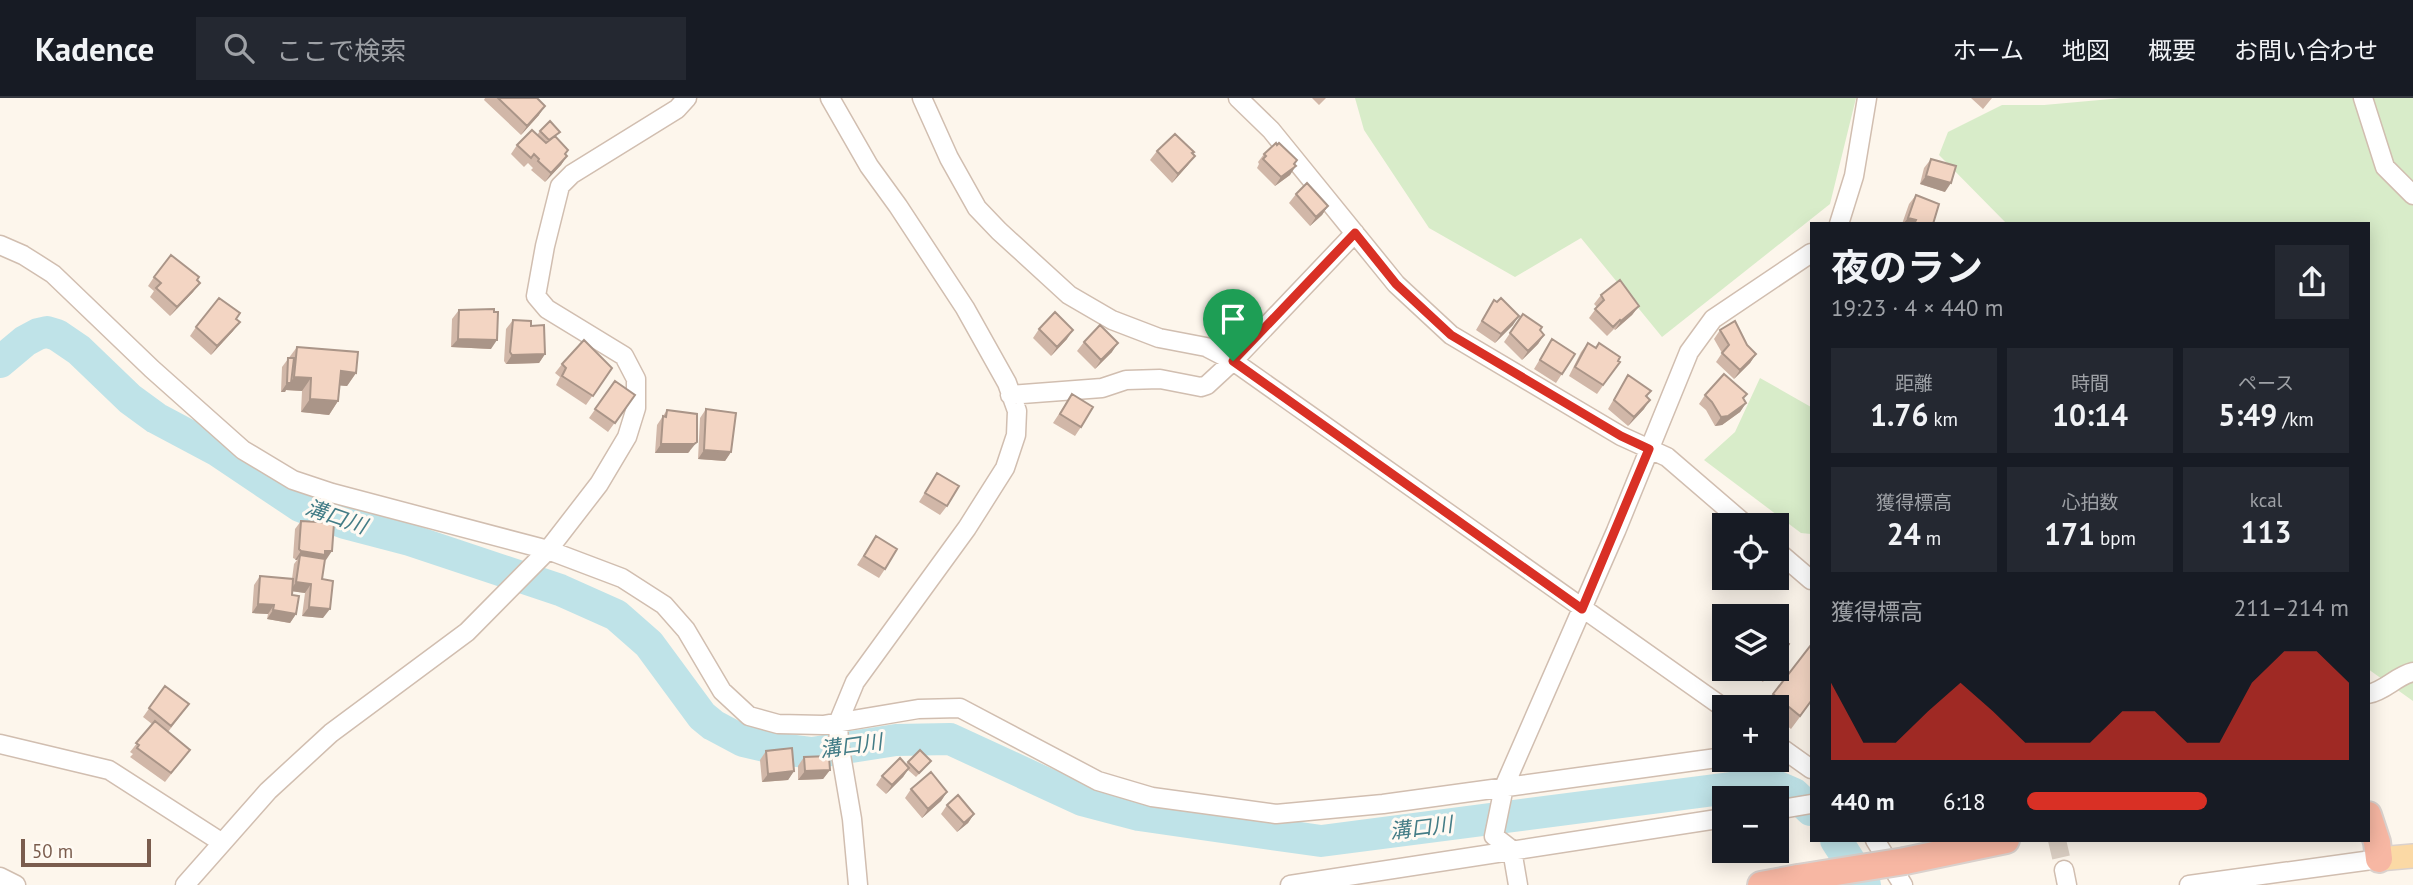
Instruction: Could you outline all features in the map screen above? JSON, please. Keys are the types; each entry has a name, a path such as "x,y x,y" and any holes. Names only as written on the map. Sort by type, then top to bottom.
{"highway":[{"path":"2370,821 2379,859"},
{"path":"1761,885 1798,878 1904,873 1999,842"}],"main road":[{"path":"2379,859 2413,856"}],"street":[{"path":"185,885 268,791 331,733 467,632 548,550 599,484 627,437 636,408 636,379 624,356 547,309 536,296 545,246 559,186 572,174 677,109 687,98"},
{"path":"830,98 869,166 965,308 1007,383 1017,411 1016,435 1005,468 967,528 855,682 838,723 852,819 858,885"},
{"path":"922,98 949,158 977,208 999,232 1069,295 1112,320 1159,338 1206,347 1233,361 1712,700"},
{"path":"1238,98 1271,130 1396,284 1451,335 1621,436 1667,457 1732,513"},
{"path":"1840,222 1854,176 1867,98"},
{"path":"2363,98 2385,167 2413,195"},
{"path":"1010,395 1102,388 1126,380 1160,379 1201,387 1207,385 1355,233"},
{"path":"0,245 23,255 53,274 152,369 243,450 293,481 548,550 622,578 664,605 686,630 722,691 749,716 778,724 823,725 918,709 960,708 1098,781 1152,797 1276,814 1383,804 1712,759"},
{"path":"1518,885 1513,850 1494,836 1504,787 1582,609 1689,352 1713,319 1810,254"},
{"path":"1789,561 1810,579"},
{"path":"2370,694 2401,674 2413,672"},
{"path":"0,744 108,770 221,842"},
{"path":"1789,755 1810,768"},
{"path":"1789,808 1810,804"},
{"path":"1290,885 1712,820"},
{"path":"1877,842 1904,873"},
{"path":"2189,885 2379,859"},
{"path":"0,877 16,885"}],"green space":[{"path":"1355,98 1856,98 1830,204 1662,337 1581,238 1515,277 1429,228 1364,130"},
{"path":"2122,98 2413,98 2413,701 2370,670 2370,222 2005,222 1939,155 1948,132 2002,105 2044,105"},
{"path":"1760,378 1810,406 1810,534 1801,533 1789,524 1789,513 1774,513 1704,460 1735,432"}],"building":[{"path":"498,98 537,98 545,106 527,126"},
{"path":"550,121 560,132 549,140 540,131"},
{"path":"532,130 546,143 555,136 568,150 565,154 567,156 551,173 534,154 531,158 517,145"},
{"path":"1175,134 1195,156 1178,174 1157,151"},
{"path":"1276,143 1297,160 1294,164 1296,166 1281,177 1263,159 1266,156 1264,154"},
{"path":"1931,159 1956,166 1951,183 1926,176"},
{"path":"1307,183 1328,206 1316,217 1296,194"},
{"path":"1916,195 1939,204 1934,222 1915,222 1916,220 1908,218"},
{"path":"171,255 199,277 197,280 200,283 177,307 156,288 161,283 154,277"},
{"path":"1620,280 1639,306 1613,327 1595,309 1604,300 1601,295"},
{"path":"219,298 240,313 236,319 240,322 217,346 196,327"},
{"path":"1501,298 1519,316 1501,334 1482,321 1494,300 1497,302"},
{"path":"494,309 494,312 498,312 497,340 458,339 459,310"},
{"path":"1055,312 1073,330 1057,347 1039,329"},
{"path":"1523,314 1542,327 1540,330 1544,335 1528,351 1510,333"},
{"path":"513,320 531,321 531,326 544,325 545,354 512,355"},
{"path":"1735,321 1747,345 1756,354 1740,370 1722,353 1729,345 1720,330"},
{"path":"1100,325 1118,343 1101,360 1084,342"},
{"path":"1552,339 1575,354 1562,374 1540,360"},
{"path":"584,340 612,368 593,396 562,376 566,368 562,364"},
{"path":"1588,343 1596,348 1599,343 1620,357 1620,362 1603,385 1575,367"},
{"path":"297,347 358,352 356,373 341,371 338,401 310,399 311,378 294,377"},
{"path":"288,358 294,358 291,383 287,383"},
{"path":"1724,374 1747,394 1743,398 1746,403 1728,416 1721,417 1705,395"},
{"path":"1628,375 1651,391 1646,396 1650,400 1634,417 1614,400"},
{"path":"615,381 635,395 615,423 595,409"},
{"path":"1072,394 1093,407 1081,427 1060,414"},
{"path":"706,409 736,413 731,452 704,450"},
{"path":"667,410 697,414 697,442 661,444 663,416 666,417"},
{"path":"937,473 959,486 947,506 925,493"},
{"path":"301,521 334,523 332,551 325,551 325,555 301,551"},
{"path":"876,536 897,549 885,569 864,556"},
{"path":"300,555 325,559 322,579 333,581 330,609 309,607 311,584 296,582"},
{"path":"260,576 293,579 292,595 299,596 296,614 273,610 274,605 258,604"},
{"path":"1810,646 1810,702 1800,716 1789,707 1789,695 1774,695 1783,681 1789,681 1789,673"},
{"path":"165,686 189,704 171,726 149,708"},
{"path":"155,721 190,750 171,773 137,748 139,745 136,743"},
{"path":"792,748 794,771 768,774 766,751"},
{"path":"920,750 931,761 919,773 908,762"},
{"path":"829,756 830,770 805,771 804,757"},
{"path":"900,758 909,768 892,785 882,776"},
{"path":"931,772 947,792 928,809 911,789"},
{"path":"958,795 974,814 964,823 947,805"}],"waterway":[{"name":"溝口川","path":"0,362 38,334 47,332 57,335 79,350 130,399 156,418 218,451 300,506 345,523 410,540 560,590 616,615 649,644 702,716 743,741 812,753 896,740 950,739 1082,800 1139,815 1321,841 1769,783 1794,794 1810,809"},
{"name":"溝口川","path":"1837,842 1865,885"}],"tunnel":[{"path":"2057,842 2064,870"}],"route":[{"path":"1355,233 1396,284 1451,335 1621,436 1649,449 1582,609 1485,539 1233,361 1355,233"}]}
